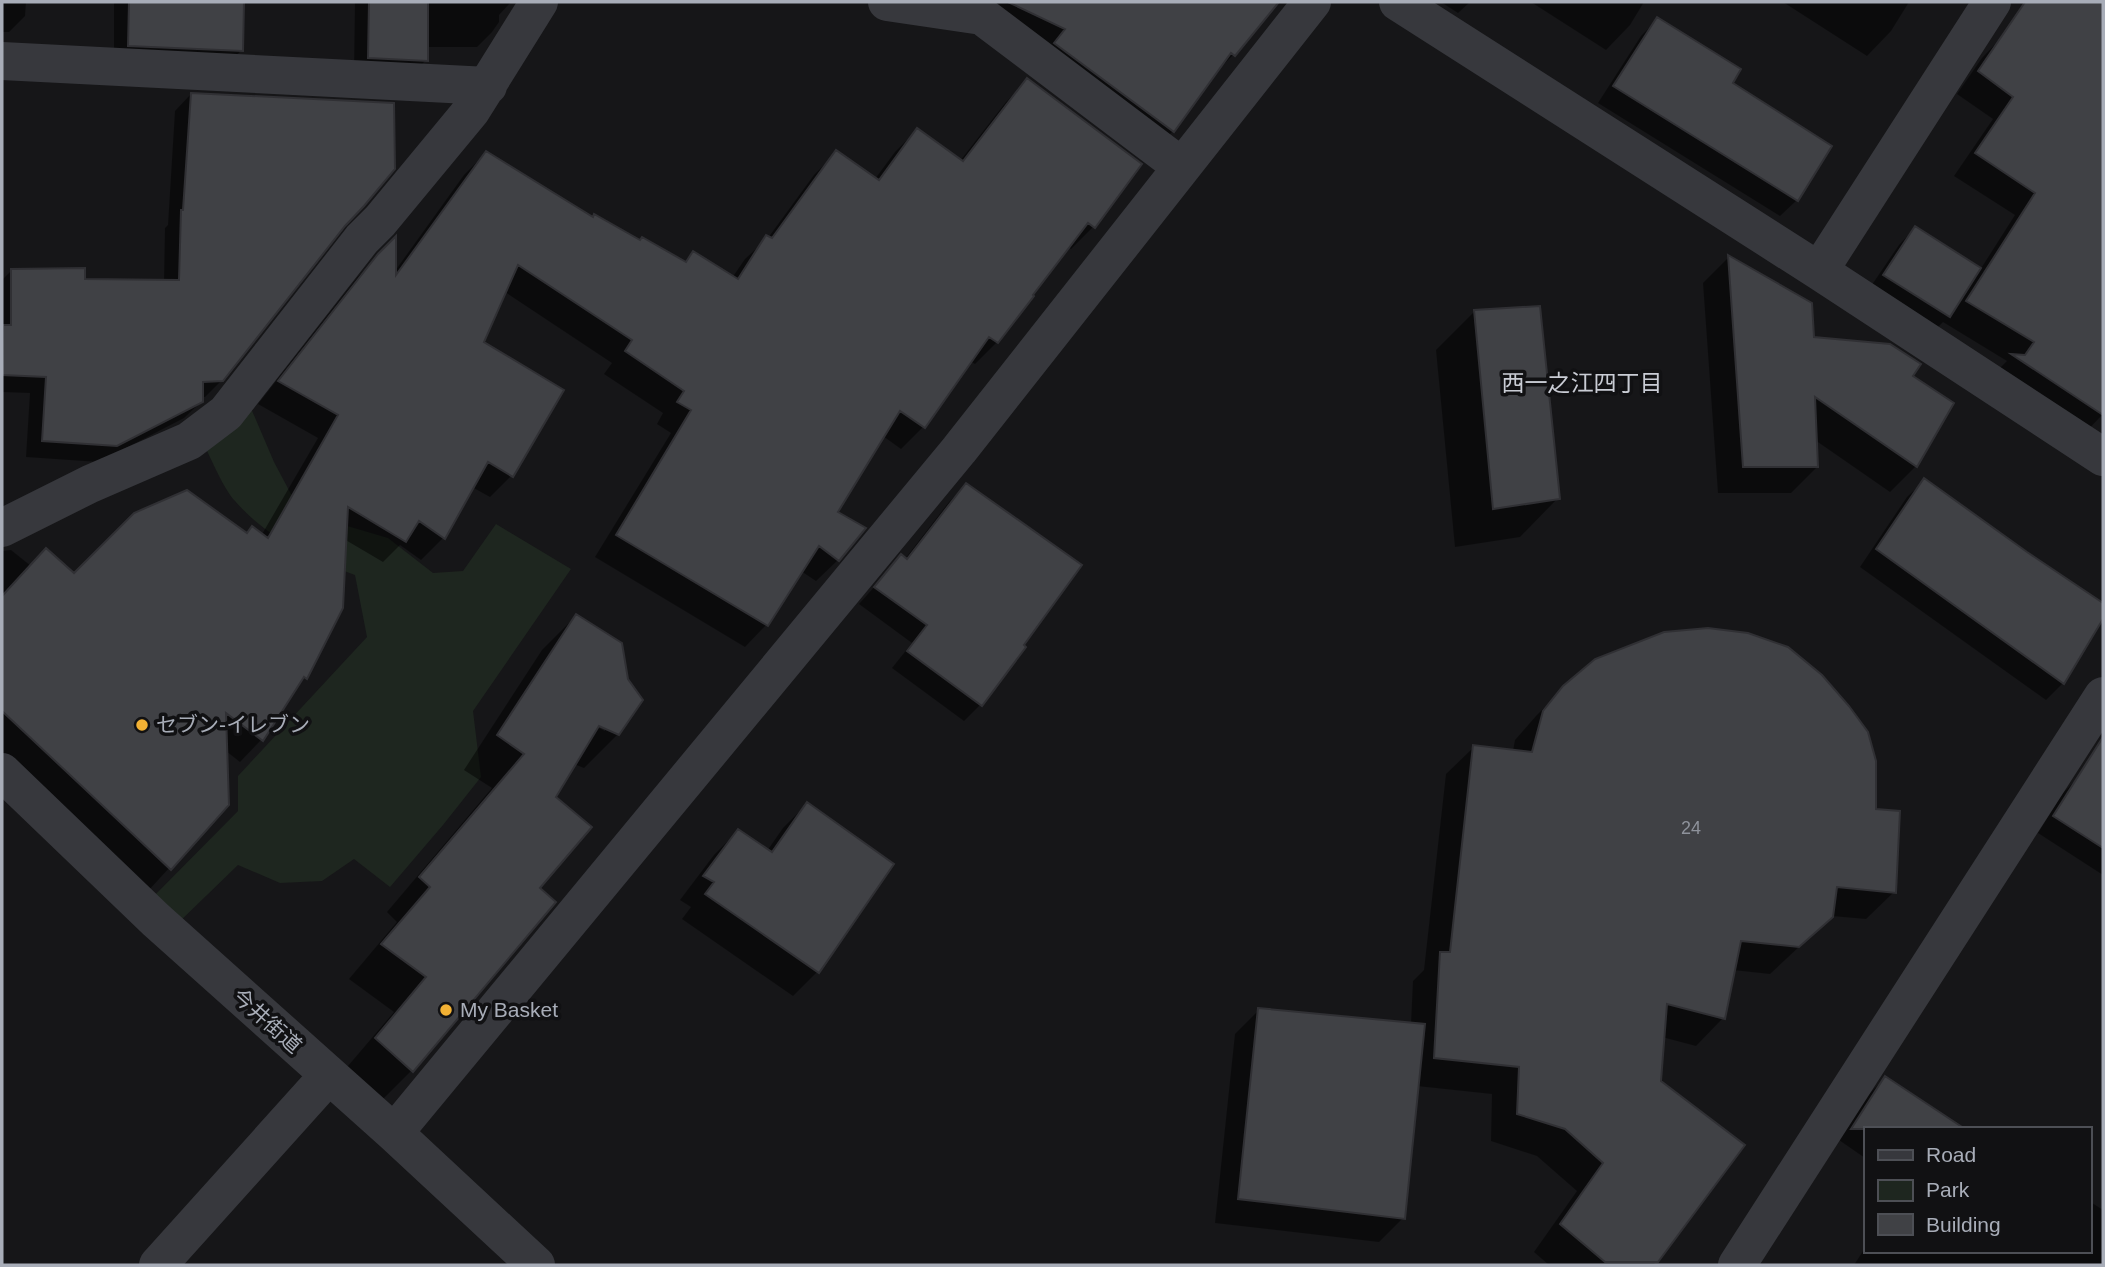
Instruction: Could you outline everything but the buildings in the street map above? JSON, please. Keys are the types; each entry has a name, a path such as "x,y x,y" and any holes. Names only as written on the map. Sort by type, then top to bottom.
{"street":[{"path":"2,528 90,484 189,441 226,414 362,239 471,111 539,2"},
{"path":"887,2 982,16 1182,167"},
{"path":"394,1133 959,450 1312,2"},
{"path":"1398,2 1819,271 2103,457"},
{"path":"1819,271 1992,2"},
{"path":"2,61 488,86"},
{"path":"1737,1265 2103,696"},
{"name":"今井街道","path":"2,772 156,920 394,1133 536,1265"},
{"path":"158,1265 328,1076"}],"green space":[{"path":"250,406 291,494 344,525 388,538 433,573 463,571 496,524 571,569 473,711 481,777 390,887 354,859 322,881 280,883 238,865 176,925 151,899 238,811 238,776 367,637 355,575 305,554 260,526 235,501 218,474 203,443"}],"place":[{"name":"セブン-イレブン","path":"142,725"},
{"name":"My Basket","path":"446,1010"}],"district":[{"name":"西一之江四丁目","path":"1582,383"}]}
